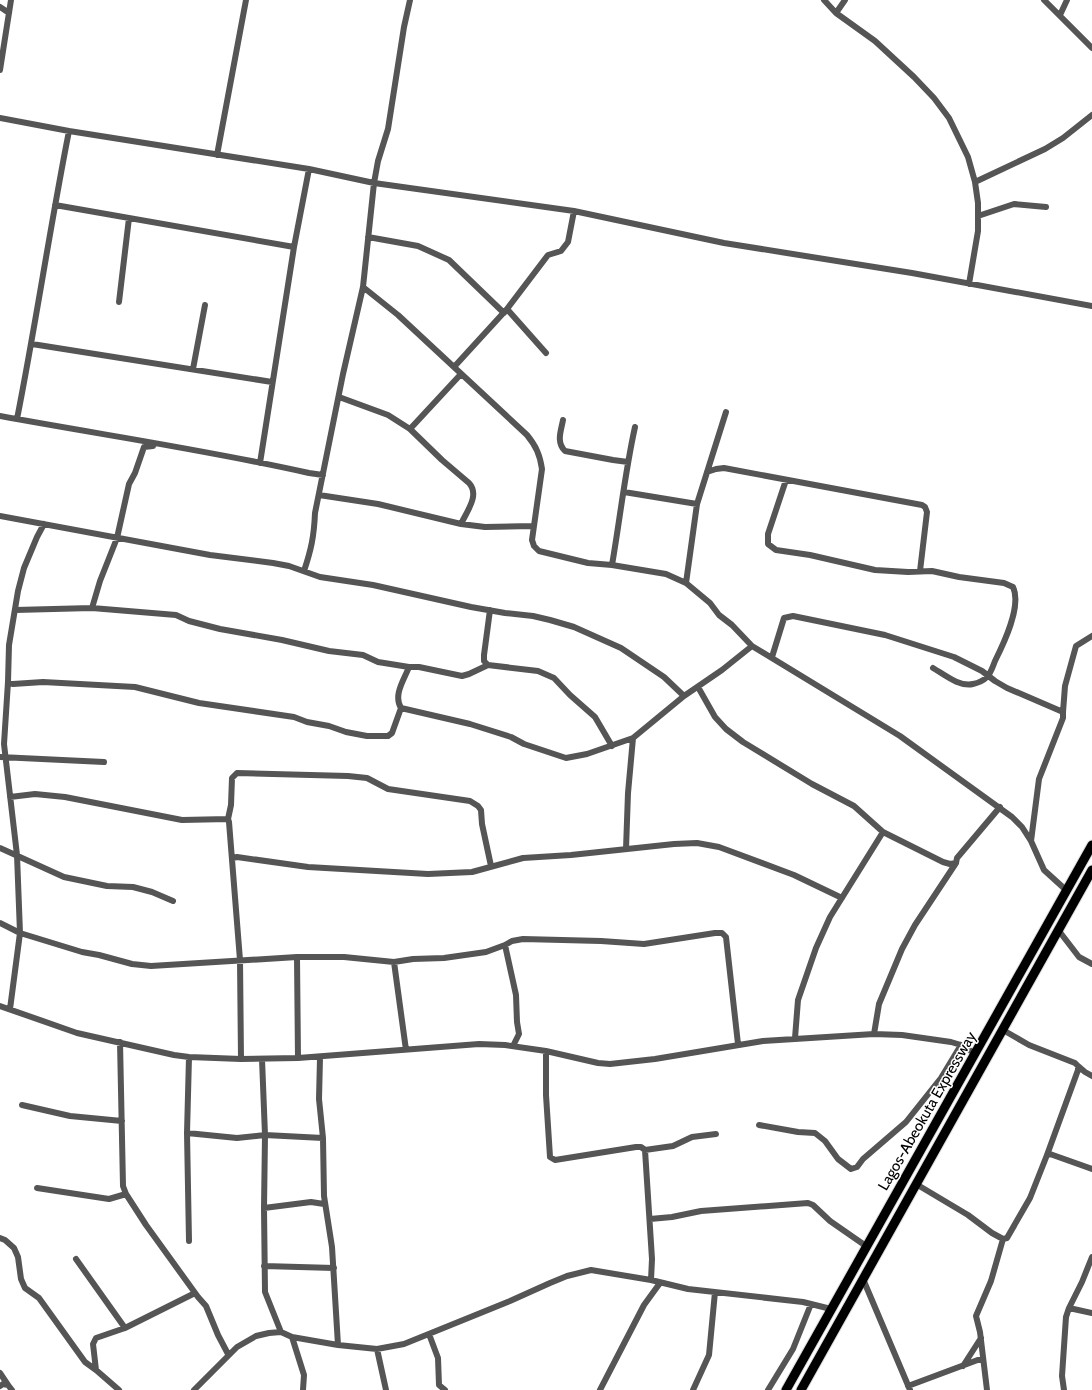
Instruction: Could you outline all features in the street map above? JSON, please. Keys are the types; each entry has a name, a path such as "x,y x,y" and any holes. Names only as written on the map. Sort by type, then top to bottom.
{"highway":[{"name":"Lagos-Abeokuta Expressway","path":"786,1390 1092,845"},
{"name":"Lagos-Abeokuta Expressway","path":"802,1390 1092,870"}],"street":[{"path":"0,70 11,0"},
{"path":"217,155 246,0"},
{"path":"304,571 310,553 314,533 315,513 338,397 363,287 374,183 378,161 388,129 404,27 410,0"},
{"path":"824,0 836,13 875,41 934,98 949,118 968,157 975,182 978,231 969,284"},
{"path":"836,13 845,0"},
{"path":"1044,0 1092,48"},
{"path":"1060,15 1068,0"},
{"path":"0,7 9,13"},
{"path":"975,182 1045,149 1063,138 1092,115"},
{"path":"0,118 69,131 309,169 374,183 574,211 724,243 912,273 1092,306"},
{"path":"17,419 32,344 69,131"},
{"path":"260,463 294,247 309,169"},
{"path":"978,216 1014,204 1046,207"},
{"path":"55,205 294,247"},
{"path":"454,367 505,311 548,255 561,251 568,242 574,211"},
{"path":"119,302 129,218"},
{"path":"368,237 418,246 449,260 505,311 546,353"},
{"path":"363,287 398,315 527,435 539,451 542,468 532,540 534,546 539,551 588,563 612,564 666,574 686,583 710,603 719,615 732,625 752,646 900,736 1000,807 1022,827 1031,841 1044,870 1066,890"},
{"path":"193,369 205,305"},
{"path":"32,344 272,382"},
{"path":"410,429 461,374"},
{"path":"338,397 388,415 410,429 473,487 473,499 461,524"},
{"path":"686,583 697,504 726,412"},
{"path":"0,416 195,450 323,475"},
{"path":"563,420 559,439 561,446 565,451 628,462"},
{"path":"612,564 635,427"},
{"path":"92,608 100,581 117,538 129,484 135,473 144,447 161,445"},
{"path":"707,472 724,468 914,503 925,507 927,512 920,571"},
{"path":"786,480 768,534 768,544 776,550 810,555 875,570 908,572 932,571 959,577 1004,583 1013,587 1015,592 1014,614 1008,635 988,676 981,682 963,684 934,668"},
{"path":"624,492 697,504"},
{"path":"319,495 378,504 461,524 485,527 533,526"},
{"path":"0,516 210,555 289,566 320,577 373,584 490,610 533,616 574,627 621,648 664,677 684,696"},
{"path":"10,1009 20,933 16,855 10,797 3,758 9,645 18,591 24,568 44,524"},
{"path":"15,610 92,608 176,615 189,622 220,629 282,640 329,651 363,655 378,662 409,667 419,667 462,676 488,665 538,671 554,678 570,695 595,717 612,746"},
{"path":"488,665 484,661 484,655 490,610"},
{"path":"772,658 784,618 793,616 885,634 954,658 982,671 1007,688 1063,712"},
{"path":"1031,841 1039,779 1063,718 1065,686 1076,646 1092,636"},
{"path":"401,708 470,724 511,737 524,744 566,758 587,754 633,738 684,696 722,670 752,646"},
{"path":"8,682 13,684 43,682 135,687 198,703 294,717 346,732 380,737 388,736 392,733 401,708 398,693 409,667"},
{"path":"698,687 715,717 737,738 812,784 854,806 883,832 943,862 950,864 956,863"},
{"path":"626,849 628,793 633,738"},
{"path":"3,758 104,762"},
{"path":"241,1059 240,960 230,822 228,819 232,778 237,774 348,776 367,778 388,789 470,801 482,810 482,824 491,866"},
{"path":"10,797 35,794 65,797 182,820 228,819"},
{"path":"874,1034 879,1004 902,949 914,925 956,863 957,858 1000,807"},
{"path":"794,1038 798,1000 816,948 830,917 883,832"},
{"path":"233,858 237,857 308,867 428,874 472,872 523,858 697,843 719,847 794,875 842,898"},
{"path":"0,848 64,877 107,886 133,887 152,892 172,901"},
{"path":"0,923 20,933 82,952 132,964 151,966 297,957 344,957 394,962 413,959 444,958 486,952 512,941 523,939 602,941 644,944 722,933 726,937 738,1044"},
{"path":"1059,930 1079,957 1092,964"},
{"path":"505,945 516,994 519,1034 513,1046"},
{"path":"297,957 298,1058"},
{"path":"394,962 406,1050"},
{"path":"1,1009 10,1009 77,1033 189,1057 241,1059 320,1058 479,1044 513,1046 598,1063 610,1064 655,1059 738,1044 794,1038 874,1034 951,1042 976,1054"},
{"path":"1003,1030 1029,1045 1075,1063 1092,1076"},
{"path":"120,1042 123,1186 126,1194 146,1226 206,1306 228,1354"},
{"path":"760,1124 798,1132 815,1133 825,1141 844,1165 851,1169 857,1167 863,1159 906,1122 941,1078 960,1045"},
{"path":"546,1052 546,1095 550,1157 556,1160 636,1147 641,1147 645,1150 673,1146 692,1137 716,1134"},
{"path":"189,1057 187,1133 189,1241"},
{"path":"320,1058 324,1204 332,1247 338,1345"},
{"path":"262,1059 265,1135 265,1292 281,1332"},
{"path":"987,1390 976,1316 991,1280 1003,1239 1007,1238 1030,1198 1078,1070 1078,1066"},
{"path":"22,1105 70,1116 122,1121"},
{"path":"187,1133 237,1138 265,1135 322,1138"},
{"path":"645,1150 650,1219 651,1280"},
{"path":"1047,1155 1053,1155 1092,1169"},
{"path":"916,1184 968,1215 992,1233 1003,1239"},
{"path":"37,1188 110,1199 126,1194"},
{"path":"264,1208 311,1202 324,1204"},
{"path":"650,1219 701,1211 808,1203 813,1205 830,1222 866,1246"},
{"path":"0,1238 5,1240 14,1248 18,1258 20,1279 26,1288 39,1298 85,1362 119,1390"},
{"path":"1064,1390 1062,1376 1066,1317 1092,1257"},
{"path":"76,1259 125,1328"},
{"path":"264,1266 334,1268"},
{"path":"194,1390 228,1354 237,1347 256,1336 269,1332 281,1332 292,1336 338,1345 377,1349 404,1344 567,1276 591,1270 715,1292 810,1304 831,1309"},
{"path":"863,1279 909,1388 983,1358"},
{"path":"600,1390 644,1305 660,1283"},
{"path":"693,1390 709,1355 715,1292"},
{"path":"96,1370 93,1344 96,1338 125,1328 195,1293"},
{"path":"768,1390 793,1349 810,1304"},
{"path":"1069,1308 1092,1313"},
{"path":"429,1334 438,1358 440,1385 445,1390"},
{"path":"292,1336 304,1375 303,1390"},
{"path":"963,1366 980,1338"},
{"path":"377,1349 386,1390"},
{"path":"0,1373 10,1388"},
{"path":"0,1386 3,1384 10,1388"}]}
